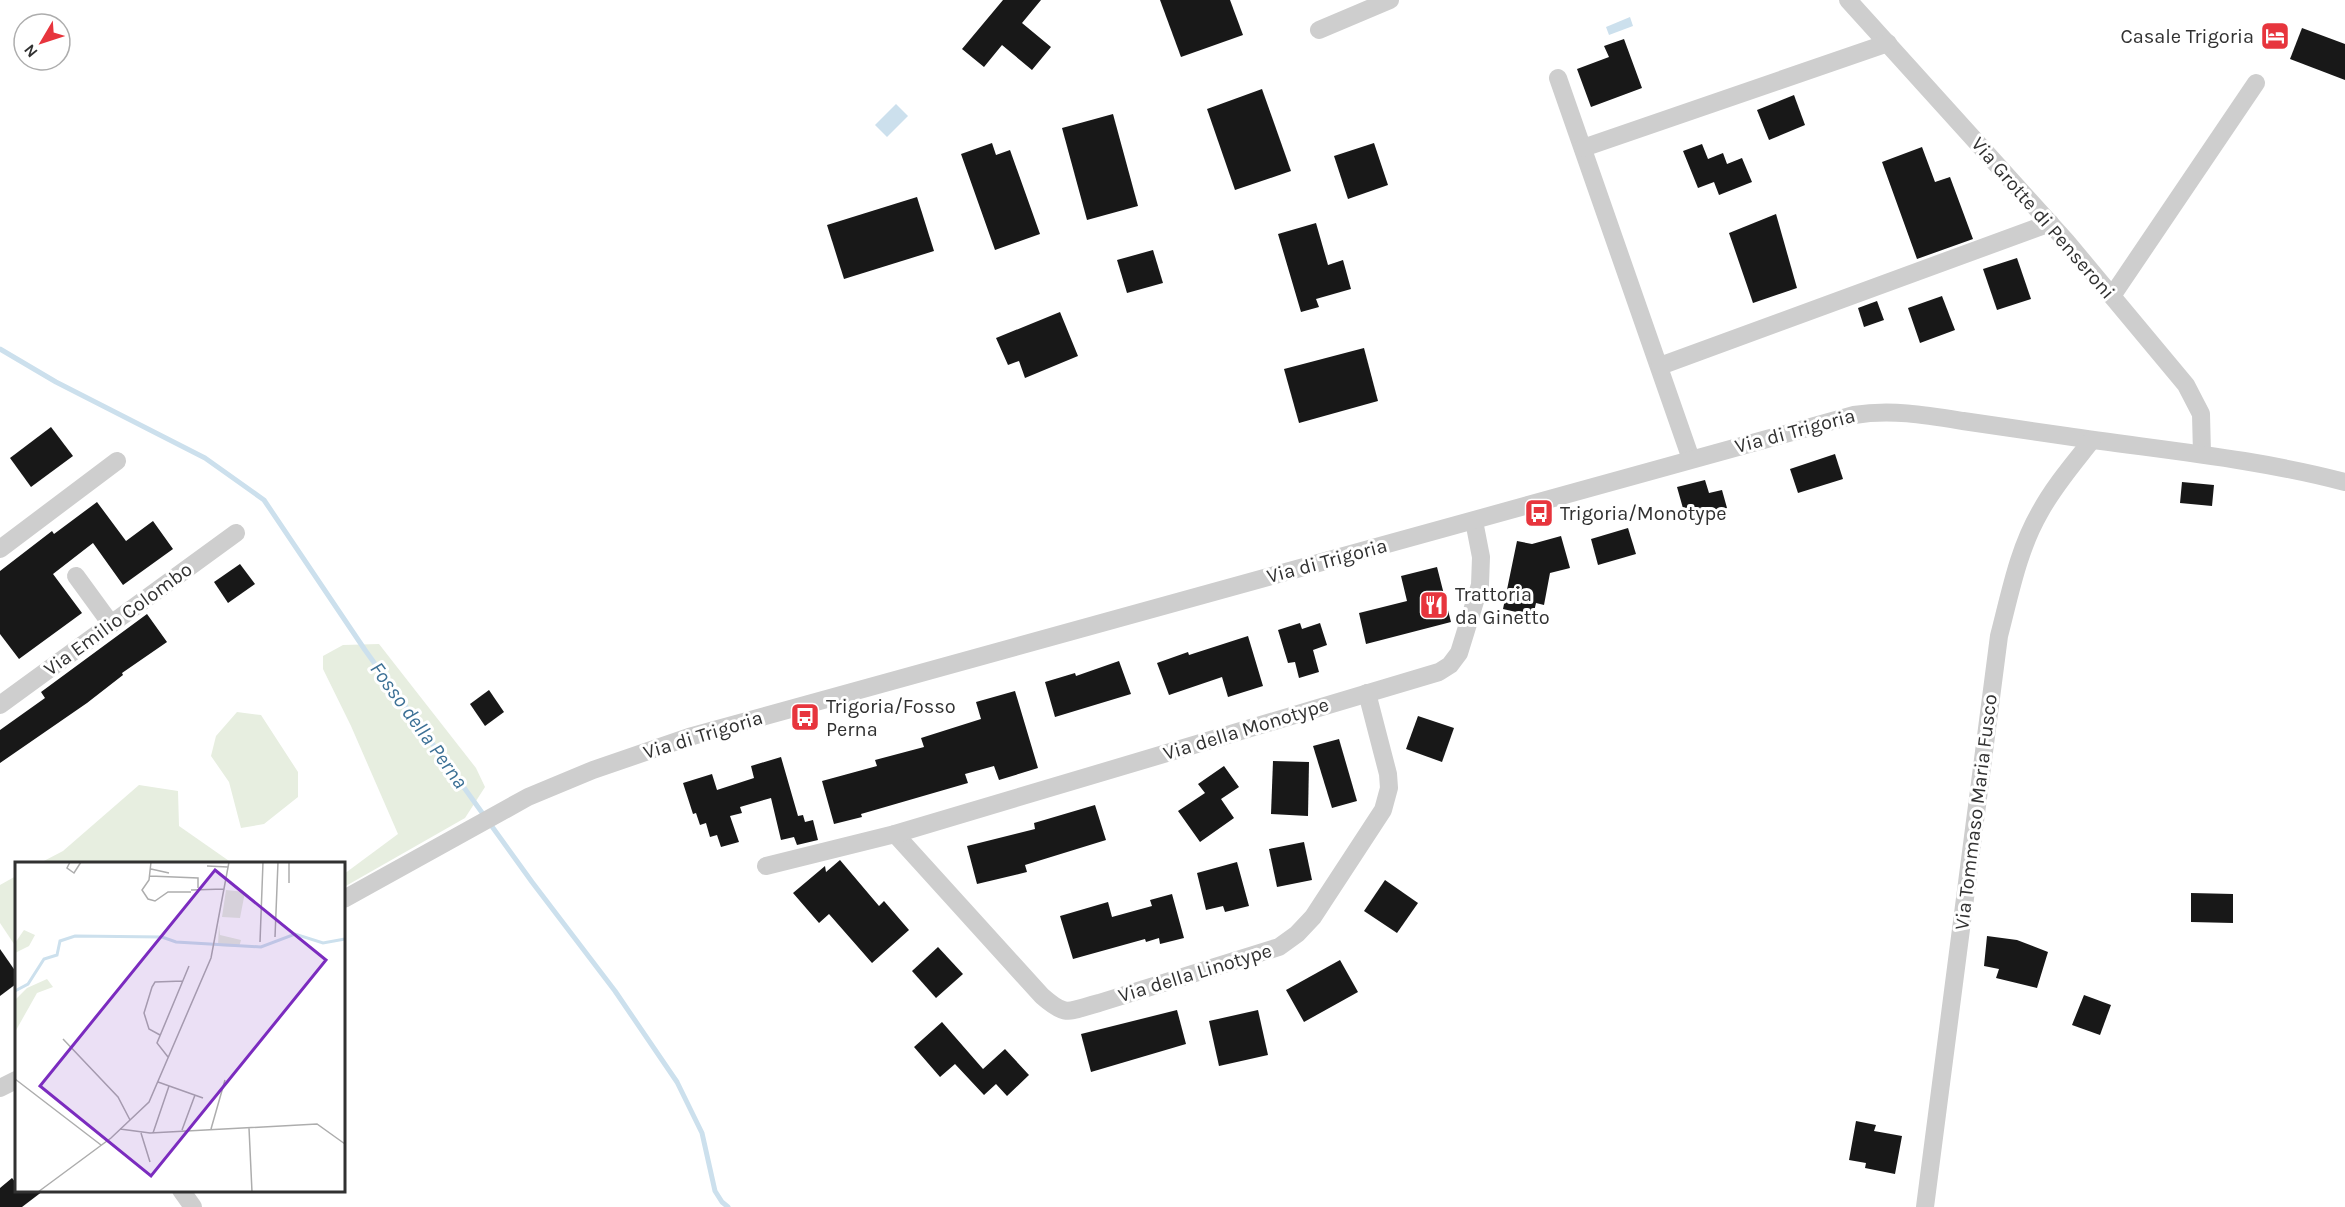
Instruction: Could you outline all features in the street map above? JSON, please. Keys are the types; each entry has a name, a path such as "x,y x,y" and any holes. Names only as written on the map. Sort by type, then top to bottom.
{"street":[{"path":"1319,30 1390,0"},
{"name":"Via Grotte di Penseroni","path":"1848,0 2050,223 2194,397 2202,423 2202,454"},
{"path":"1582,148 1887,43"},
{"path":"1558,78 1691,459"},
{"path":"2112,296 2256,83"},
{"path":"1660,366 2050,223"},
{"name":"Via di Trigoria","path":"345,898 528,797 592,770 689,737 1842,418 1879,412 1921,414 2202,454 2305,471 2345,482"},
{"name":"Via Tommaso Maria Fusco","path":"1925,1207 1999,636 2017,566 2033,525 2050,495 2092,440"},
{"path":"0,549 117,460"},
{"name":"Via della Monotype","path":"766,866 895,834 1435,674 1447,668 1454,661 1480,585 1482,571 1474,521"},
{"name":"Via Emilio Colombo","path":"0,705 236,533"},
{"path":"76,576 111,624"},
{"name":"Via della Linotype","path":"895,834 1054,1007 1062,1011 1070,1011 1099,1003 1279,947 1297,934 1313,917 1380,816 1388,795 1388,774 1366,693"},
{"path":"0,1088 15,1080"},
{"path":"182,1192 193,1207"}],"shaded area":[{"path":"379,644 476,768 485,787 465,818 345,886 345,873 398,834 351,726 323,669 323,656 343,645"},
{"path":"237,712 261,715 298,772 298,797 264,824 241,828 229,782 211,756 216,736"},
{"path":"139,785 178,791 179,826 231,862 42,862 63,851"},
{"path":"15,877 15,946 0,923 0,885"}],"water":[{"path":"1630,17 1633,26 1609,35 1606,27"},
{"path":"896,104 908,116 887,137 875,125"}],"building":[{"path":"1003,0 1041,0 1022,23 1051,47 1032,70 1002,45 984,67 962,49"},
{"path":"1160,0 1230,0 1243,35 1181,57"},
{"path":"2302,28 2345,44 2345,80 2290,59"},
{"path":"1624,39 1642,88 1591,107 1577,69 1609,57 1604,46"},
{"path":"1262,89 1291,171 1235,190 1207,109"},
{"path":"1794,95 1805,125 1769,140 1757,110"},
{"path":"1113,114 1138,206 1087,220 1062,128"},
{"path":"992,143 996,155 1010,150 1040,234 995,250 961,154"},
{"path":"1374,143 1388,185 1348,199 1334,156"},
{"path":"1702,144 1708,159 1723,153 1727,164 1742,158 1752,182 1719,195 1714,182 1698,188 1683,151"},
{"path":"1922,147 1935,182 1950,177 1973,239 1917,259 1882,162"},
{"path":"917,197 934,251 844,279 827,225"},
{"path":"1776,214 1797,288 1753,303 1729,233"},
{"path":"1316,223 1328,265 1343,260 1351,289 1316,299 1319,307 1301,312 1278,234"},
{"path":"1153,250 1163,283 1127,293 1117,260"},
{"path":"2017,258 2031,299 1997,310 1983,269"},
{"path":"1942,296 1955,330 1920,343 1908,308"},
{"path":"1877,301 1884,320 1864,327 1858,308"},
{"path":"1060,312 1078,356 1025,378 1019,361 1008,365 996,338"},
{"path":"1364,348 1378,401 1299,423 1284,369"},
{"path":"51,427 73,456 31,487 10,458"},
{"path":"1835,454 1843,479 1798,493 1790,469"},
{"path":"1705,480 1709,493 1722,490 1727,508 1686,519 1677,487"},
{"path":"2182,482 2214,485 2212,506 2180,503"},
{"path":"97,502 126,541 153,521 173,549 123,585 93,543 53,574 82,613 19,659 0,634 0,571 52,531 54,534"},
{"path":"1628,528 1636,554 1598,565 1591,539"},
{"path":"1561,536 1570,568 1550,573 1544,605 1536,603 1533,616 1503,609 1517,541 1532,544"},
{"path":"240,564 255,584 228,603 214,582"},
{"path":"1437,567 1451,622 1366,644 1359,613 1407,601 1401,576"},
{"path":"147,614 167,642 122,673 123,675 87,703 0,763 0,730 45,698 41,692"},
{"path":"1300,623 1302,629 1320,623 1327,645 1313,650 1319,672 1299,678 1295,662 1288,663 1278,630"},
{"path":"1248,636 1263,686 1228,697 1222,677 1169,695 1157,663"},
{"path":"1119,661 1131,694 1055,717 1045,682 1075,673 1076,676"},
{"path":"489,690 504,712 485,726 470,704"},
{"path":"1015,691 1038,768 999,780 994,766 965,774 968,783 834,824 822,781 877,766 875,760 924,747 921,738 981,719 976,702"},
{"path":"1418,716 1454,728 1442,762 1406,749"},
{"path":"1339,739 1357,801 1332,808 1313,746"},
{"path":"781,757 798,816 803,815 805,822 813,820 818,840 797,845 794,837 781,840 771,798 740,807 742,813 730,816 739,842 721,847 717,835 710,837 706,823 700,825 696,813 693,814 683,783 712,774 717,790 754,778 751,766"},
{"path":"1273,761 1309,762 1308,816 1271,814"},
{"path":"1224,766 1239,787 1221,799 1234,818 1200,842 1178,811 1205,793 1198,784"},
{"path":"1095,805 1106,840 1025,865 1027,872 977,884 967,846 1035,829 1034,823"},
{"path":"1304,842 1312,880 1277,887 1269,849"},
{"path":"840,860 879,906 884,901 909,930 872,963 829,914 819,923 793,893 825,866 826,872"},
{"path":"1237,862 1249,906 1225,912 1223,906 1206,910 1197,873"},
{"path":"1385,880 1418,903 1397,933 1364,911"},
{"path":"2191,893 2233,894 2233,923 2191,922"},
{"path":"1172,894 1184,938 1160,944 1159,938 1146,942 1145,939 1073,959 1060,916 1108,902 1112,917 1152,906 1150,900"},
{"path":"1987,936 2017,940 2048,952 2037,988 1996,978 1999,969 1984,966"},
{"path":"938,947 963,974 936,998 912,971"},
{"path":"0,949 15,971 15,985 0,996"},
{"path":"1340,960 1358,992 1304,1022 1286,990"},
{"path":"2084,995 2111,1005 2100,1035 2072,1025"},
{"path":"1177,1010 1186,1044 1091,1072 1081,1034"},
{"path":"1258,1010 1268,1055 1219,1066 1209,1021"},
{"path":"942,1022 983,1069 1005,1049 1029,1075 1007,1096 996,1084 984,1095 955,1064 940,1077 914,1047"},
{"path":"1856,1121 1876,1125 1874,1131 1902,1136 1895,1174 1865,1168 1866,1163 1849,1160"},
{"path":"12,1178 15,1182 15,1192 42,1192 22,1207 0,1207 0,1188"}],"waterway":[{"name":"Fosso della Perna","path":"0,349 56,382 205,458 264,500 365,650 532,882 615,991 677,1082 702,1133 715,1191 728,1207"}],"place":[{"name":"Casale Trigoria","path":"2275,36"},
{"name":"Trigoria/Monotype","path":"1539,513"},
{"name":"Trattoria da Ginetto","path":"1434,605"},
{"name":"Trigoria/Fosso Perna","path":"805,717"}]}
